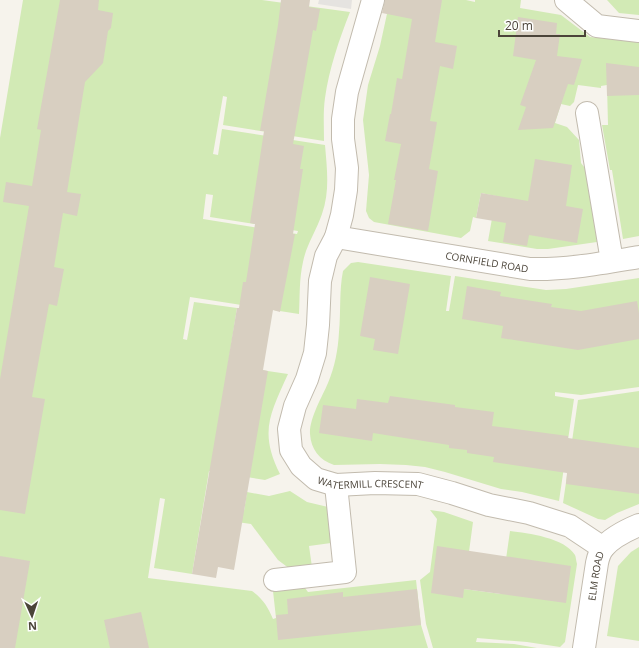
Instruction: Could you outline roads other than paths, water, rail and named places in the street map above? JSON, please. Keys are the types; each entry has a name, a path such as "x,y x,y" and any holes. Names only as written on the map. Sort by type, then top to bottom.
{"street":[{"name":"WATERMILL CRESCENT","path":"373,0 347,92 343,119 347,168 346,190 342,215 336,237 326,256 320,281 315,353 307,379 295,406 289,429 291,450 301,466 316,479 336,485 375,483 418,484 489,504 529,513 570,526 603,548"},
{"path":"566,0 597,26 639,31"},
{"path":"587,113 612,261"},
{"name":"CORNFIELD ROAD","path":"336,237 530,269 575,267 639,257"},
{"path":"275,580 346,572 336,485"},
{"name":"ELM ROAD","path":"584,648 596,563 603,548 616,537 639,525"}]}
